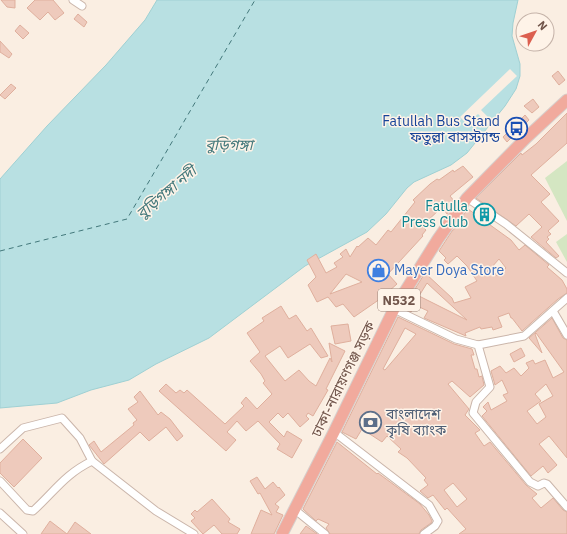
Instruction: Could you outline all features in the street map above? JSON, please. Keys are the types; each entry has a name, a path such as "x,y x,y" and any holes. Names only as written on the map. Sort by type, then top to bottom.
{"highway":[{"name":"ঢাকা-নারায়ণগঞ্জ সড়ক","path":"282,534 394,309 438,239 467,198 526,138 567,100"}],"street":[{"path":"73,0 82,6"},
{"path":"467,198 506,224 567,273"},
{"path":"394,309 456,339 478,345 524,336 567,298"},
{"path":"553,311 567,335"},
{"path":"478,345 490,387 476,402 473,414 530,482 538,486 544,483 547,484 567,507"},
{"path":"0,449 23,428 62,418 80,438 92,461 156,511 194,534"},
{"path":"334,432 429,505 438,521 435,526 424,534"},
{"path":"0,481 27,510 33,511 56,486 80,467 92,461"},
{"path":"294,509 325,534"},
{"path":"0,513 23,534"}],"green space":[{"path":"567,161 567,221 545,178"},
{"path":"567,234 567,262 556,242"}],"water":[{"name":"বুড়িগঙ্গা","path":"157,0 518,0 512,36 515,52 517,52 520,64 520,76 516,89 505,106 467,153 451,165 414,182 407,188 386,214 367,232 305,266 209,338 156,364 129,380 91,390 57,403 0,408 0,179 47,126 106,65 145,20"}],"pier":[{"path":"510,69 517,76 481,110 494,123 491,127 478,114 467,124 460,117"}],"building":[{"path":"1,0 15,0 15,8 7,7"},
{"path":"35,0 53,0 64,13 55,20 48,12 40,20 27,8"},
{"path":"78,14 87,22 84,27 74,19"},
{"path":"20,25 29,33 23,39 15,31"},
{"path":"0,41 12,54 9,58 0,52"},
{"path":"558,71 565,80 559,85 552,76"},
{"path":"11,84 16,88 5,99 0,95"},
{"path":"533,99 539,107 532,113 524,106"},
{"path":"567,113 567,143 531,175 550,194 541,202 559,221 548,231 551,234 547,237 549,239 546,242 559,256 556,258 531,237 542,227 529,214 516,226 476,198 521,153 522,155 536,144"},
{"name":"Fatullah Bus Stand ফতুল্লা বাসস্ট্যান্ড","path":"525,115 529,120 507,142 503,137"},
{"path":"463,166 473,177 450,196 455,202 447,214 442,207 422,226 426,230 422,235 423,236 388,274 397,284 380,299 354,317 343,304 336,307 328,297 317,302 308,285 316,277 307,260 316,254 326,273 337,267 334,263 343,257 340,254 346,249 350,257 357,246 358,247 368,238 376,245 388,230 391,232 415,202 413,200 430,184 437,179 439,180 453,170 454,172","holes":["346,274 362,282 330,294"]},
{"path":"468,209 511,240 519,250 525,245 549,265 547,267 562,280 567,289 567,293 558,299 522,331 511,318 509,313 498,317 502,327 493,330 492,327 481,329 480,327 465,333 466,336 424,318 428,311 415,305 411,312 403,308 425,273 452,298 454,303 471,298 465,287 477,281 467,266 457,256 448,264 444,260 446,258 439,251 452,231 465,220 462,217","holes":["499,259 506,268 497,276 491,268","427,283 467,320 419,296"]},
{"path":"281,306 289,319 296,315 307,331 311,328 328,356 321,358 310,344 288,358 280,346 265,356 285,381 299,370 316,386 330,358 332,362 329,343 345,351 326,389 328,390 313,416 308,413 306,416 309,419 300,427 288,413 283,418 278,413 269,422 284,437 287,431 302,440 292,458 277,449 280,444 258,421 246,431 237,421 227,432 236,440 226,451 159,391 166,384 176,393 180,390 184,393 187,390 225,424 244,406 241,403 246,397 257,409 272,394 263,383 265,381 261,374 250,361 260,352 247,333 264,321 262,318"},
{"path":"398,317 454,344 472,349 474,355 471,355 475,369 477,369 479,377 482,376 484,385 470,397 452,381 448,384 469,409 465,415 480,430 475,433 484,446 490,442 526,485 537,494 532,498 541,508 553,498 563,510 567,512 567,534 459,534 466,529 447,508 445,510 433,495 428,498 420,491 428,485 424,480 426,478 407,458 398,452 401,449 387,436 382,442 362,429 356,439 342,432","holes":["405,328 416,334 385,370 383,369","453,483 467,499 457,507 444,490"]},
{"path":"552,318 563,338 567,340 567,458 549,436 539,444 557,465 548,473 543,466 531,476 482,416 487,411 483,407 488,402 491,410 507,401 503,395 508,393 502,380 495,385 491,371 500,366 506,373 514,368 521,376 529,368 526,363 533,360 535,364 545,360 553,378 564,372 536,333 535,334 542,353 529,338","holes":["546,384 553,396 539,404 546,417 537,424 527,411 541,401 535,394"]},
{"path":"348,324 351,341 335,344 331,326"},
{"path":"521,348 525,356 514,362 510,354"},
{"path":"140,391 158,415 161,412 170,419 183,436 177,441 166,427 149,441 140,432 104,464 89,445 94,441 101,452 134,425 133,423 137,420 128,409 138,402 134,397"},
{"path":"23,439 42,458 14,487 0,473 0,463"},
{"path":"337,442 377,474 378,473 420,504 429,515 432,521 431,523 421,530 419,534 330,534 326,528 329,524 318,519 316,521 303,509"},
{"path":"257,477 265,489 273,482 285,495 275,504 279,507 276,512 283,515 274,534 251,534 261,510 272,515 260,493 258,494 250,481"},
{"path":"212,499 230,519 228,522 240,529 237,534 222,534 214,525 203,534 191,521 195,518 191,514 195,510 197,512"},
{"path":"50,521 67,534 41,534"},
{"path":"75,522 91,534 67,534"},
{"path":"306,526 317,534 300,534"}],"ferry route":[{"path":"0,251 127,219 255,0"}],"place":[{"name":"Fatullah Bus Stand ফতুল্লা বাসস্ট্যান্ড","path":"516,129"},
{"name":"Fatulla Press Club","path":"484,214"},
{"name":"Mayer Doya Store","path":"379,270"},
{"name":"বাংলাদেশ কৃষি ব্যাংক","path":"370,422"}],"water label":[{"name":"বুড়িগঙ্গা নদী","path":"166,192"}]}
